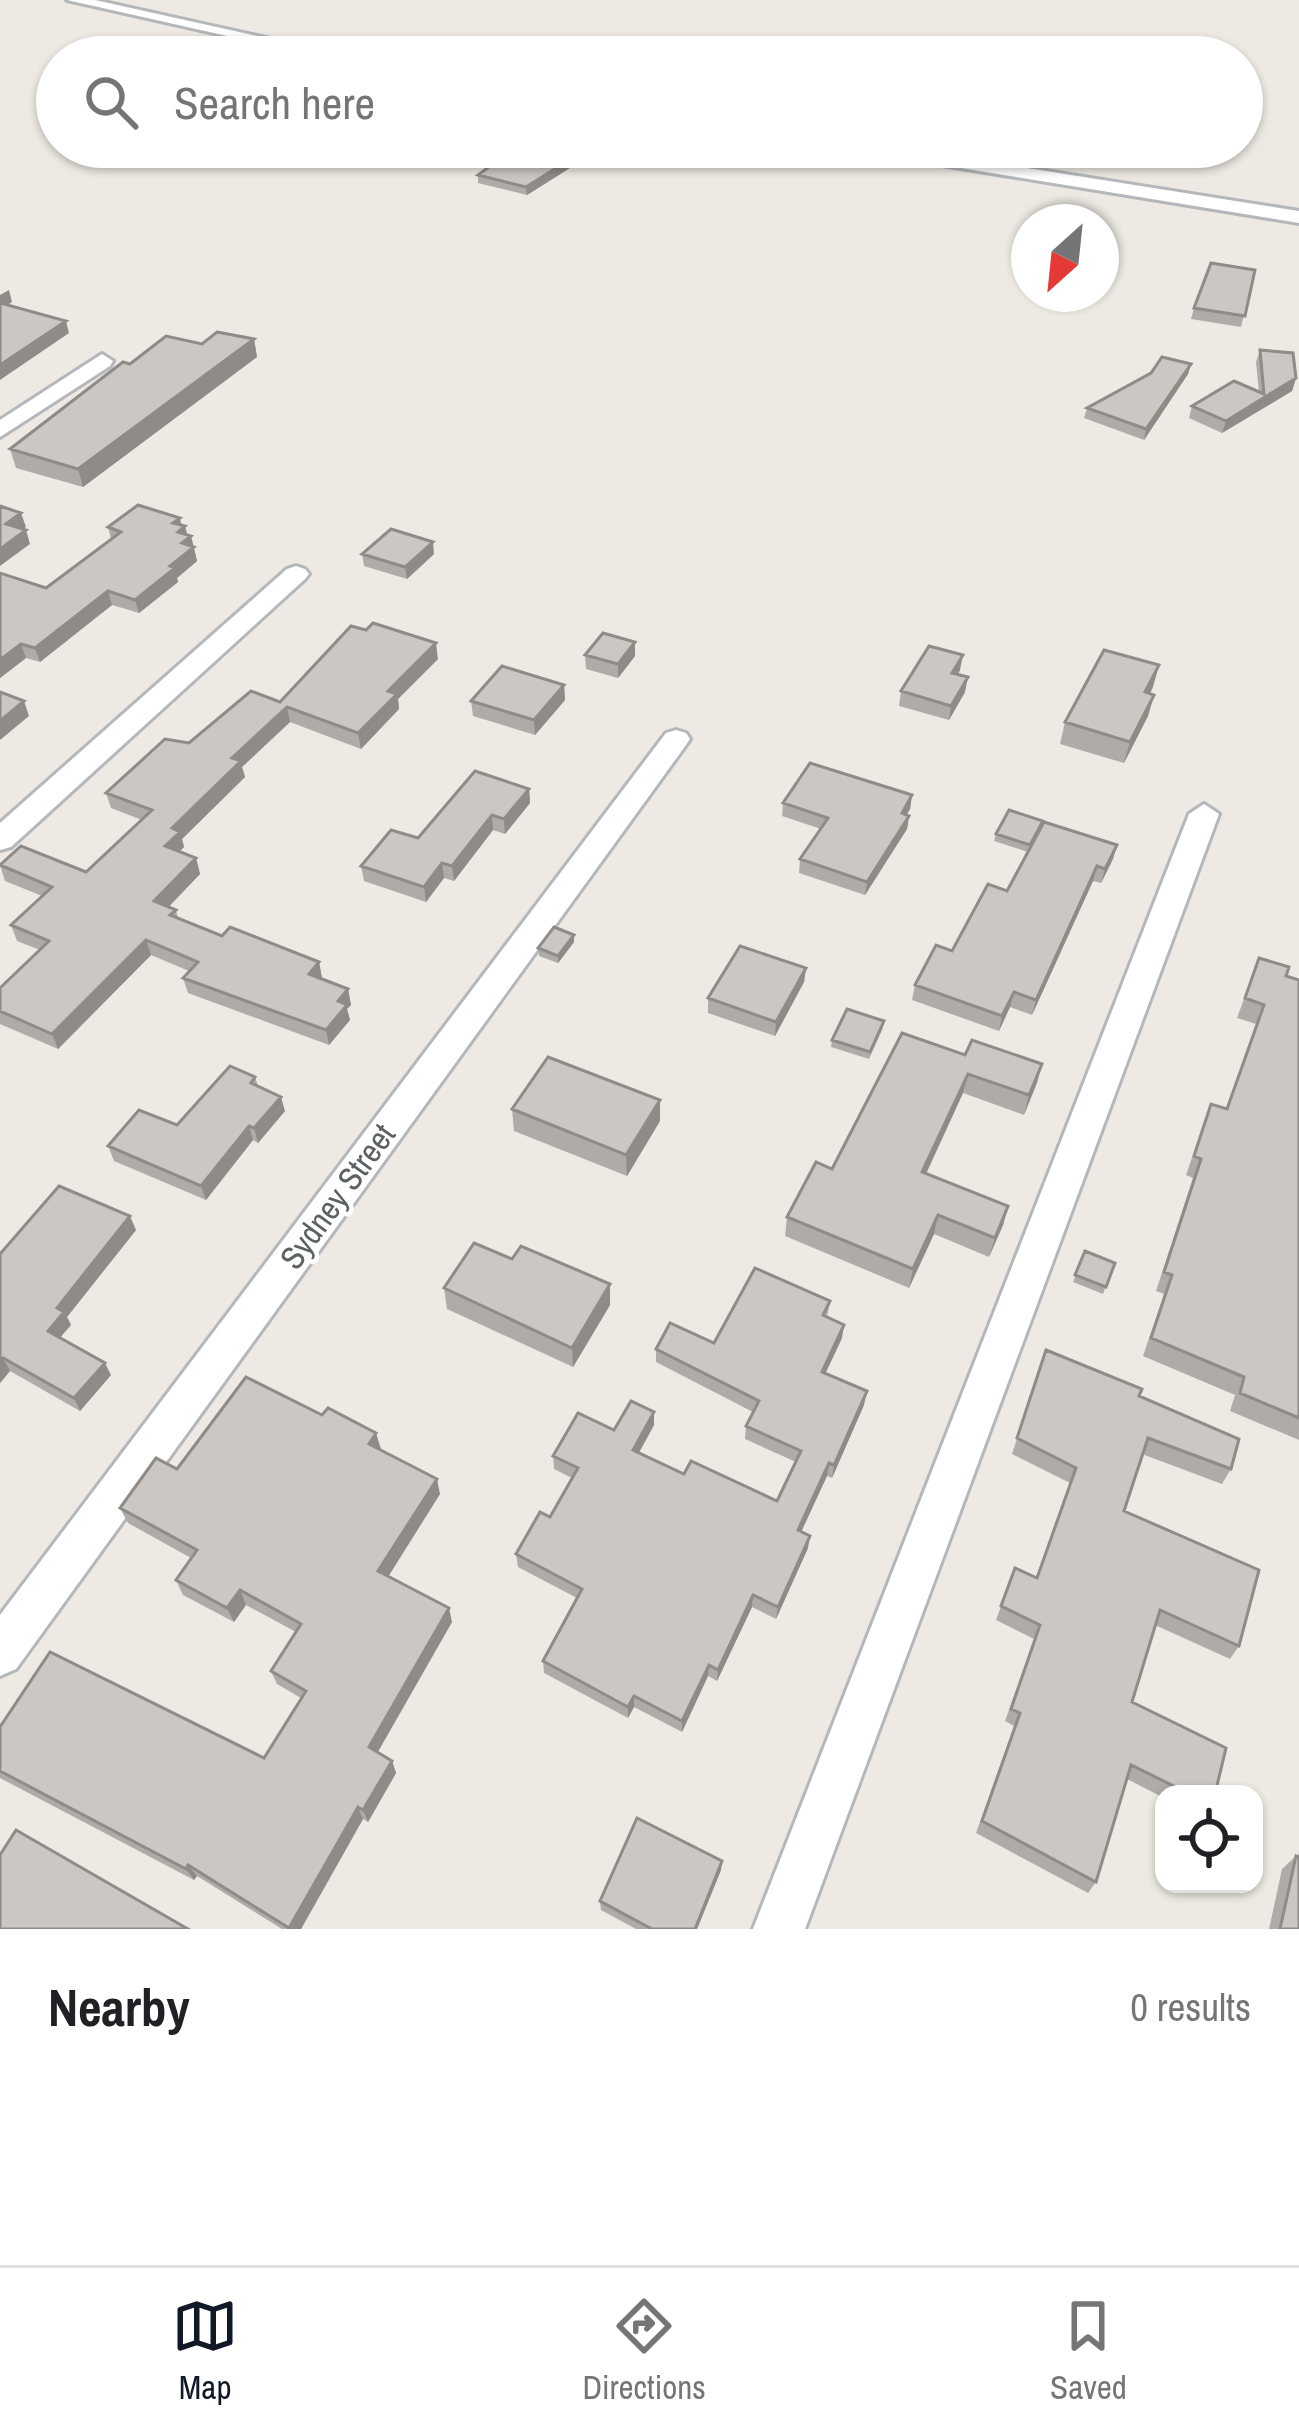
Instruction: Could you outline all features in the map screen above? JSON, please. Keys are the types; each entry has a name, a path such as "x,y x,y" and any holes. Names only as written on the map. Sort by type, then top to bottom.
{"street":[{"path":"74,0 245,36"},
{"path":"993,168 1299,217"},
{"path":"0,430 102,361"},
{"path":"0,840 296,574"},
{"name":"Sydney Street","path":"0,1653 676,739"},
{"path":"779,1929 1204,814"}],"building":[{"path":"487,168 556,168 526,187 478,175"},
{"path":"1211,263 1255,270 1245,316 1194,308"},
{"path":"0,303 66,321 0,365"},
{"path":"217,332 254,339 78,469 10,449 123,362 130,364 166,336 202,344"},
{"path":"1260,350 1293,353 1296,378 1226,421 1192,406 1234,381 1264,394"},
{"path":"1162,357 1191,364 1146,429 1087,408 1151,373"},
{"path":"138,505 180,518 173,523 185,526 178,532 191,536 182,543 194,547 135,600 108,591 35,648 21,644 0,660 0,573 46,588 121,532 108,527"},
{"path":"0,506 21,513 6,524 26,530 0,549"},
{"path":"391,529 433,542 405,567 362,554"},
{"path":"373,623 436,643 388,691 397,694 358,733 287,707 232,758 241,761 172,828 180,832 165,846 196,858 154,901 176,910 170,915 222,936 230,927 319,962 309,974 348,989 338,1001 347,1005 326,1030 183,978 198,962 146,940 52,1034 0,1011 0,988 49,941 11,925 52,887 0,865 21,846 86,872 152,810 106,793 165,739 189,743 251,691 280,702 351,626 366,630"},
{"path":"603,633 635,642 618,664 585,655"},
{"path":"929,646 963,655 952,673 968,677 951,706 901,691"},
{"path":"1104,650 1159,665 1145,692 1154,695 1130,742 1065,722"},
{"path":"502,666 564,685 534,720 471,701"},
{"path":"0,692 24,701 0,721"},
{"path":"810,763 912,795 902,813 909,816 867,882 800,859 828,818 783,803"},
{"path":"475,771 529,789 504,819 492,815 452,866 442,863 424,887 361,866 391,830 418,838"},
{"path":"1009,810 1043,821 1030,845 996,834"},
{"path":"1044,822 1117,845 1105,869 1097,866 1036,1000 1014,992 1002,1016 915,985 936,945 952,951 988,884 1007,891"},
{"path":"554,927 574,935 558,956 538,948"},
{"path":"740,946 806,968 776,1022 708,998"},
{"path":"1259,958 1289,967 1286,976 1299,980 1299,1418 1240,1393 1244,1377 1151,1338 1172,1275 1164,1272 1201,1159 1194,1156 1211,1104 1227,1109 1264,1005 1245,998"},
{"path":"847,1009 884,1021 870,1052 832,1040"},
{"path":"902,1033 965,1055 972,1040 1042,1064 1029,1095 968,1074 922,1172 1008,1206 995,1238 938,1215 913,1269 787,1217 816,1162 832,1169"},
{"path":"548,1057 660,1100 626,1155 512,1109"},
{"path":"230,1066 255,1077 251,1083 281,1097 254,1128 249,1126 201,1186 108,1146 139,1110 177,1125"},
{"path":"59,1186 130,1216 57,1308 64,1312 48,1331 105,1363 74,1398 3,1358 0,1362 0,1254"},
{"path":"474,1243 512,1259 521,1246 610,1284 572,1348 444,1288"},
{"path":"1085,1251 1115,1263 1106,1287 1075,1275"},
{"path":"755,1268 830,1301 823,1315 844,1325 822,1372 867,1391 798,1530 810,1536 778,1607 753,1595 718,1670 709,1665 682,1721 634,1696 628,1707 543,1661 582,1589 516,1554 540,1512 550,1517 578,1468 553,1456 578,1413 614,1430 631,1401 654,1412 633,1450 684,1474 691,1461 777,1501 801,1451 746,1426 759,1401 656,1349 670,1323 714,1343"},
{"path":"1046,1350 1142,1389 1139,1396 1239,1439 1231,1469 1148,1438 1124,1511 1259,1570 1239,1646 1160,1610 1132,1702 1226,1748 1217,1785 1172,1785 1131,1765 1096,1882 982,1821 1020,1713 1011,1709 1040,1625 1001,1606 1015,1568 1037,1578 1076,1468 1017,1438"},
{"path":"246,1377 322,1415 328,1408 376,1433 369,1444 437,1479 378,1571 449,1608 369,1747 392,1761 363,1810 358,1807 289,1928 188,1865 186,1869 0,1771 0,1727 50,1652 264,1758 306,1691 271,1671 301,1624 240,1590 227,1608 176,1580 197,1550 120,1508 156,1458 177,1469"},
{"path":"637,1818 722,1861 695,1929 652,1929 600,1901"},
{"path":"16,1830 188,1929 0,1929 0,1855"},
{"path":"1296,1856 1299,1929 1280,1929"}]}
